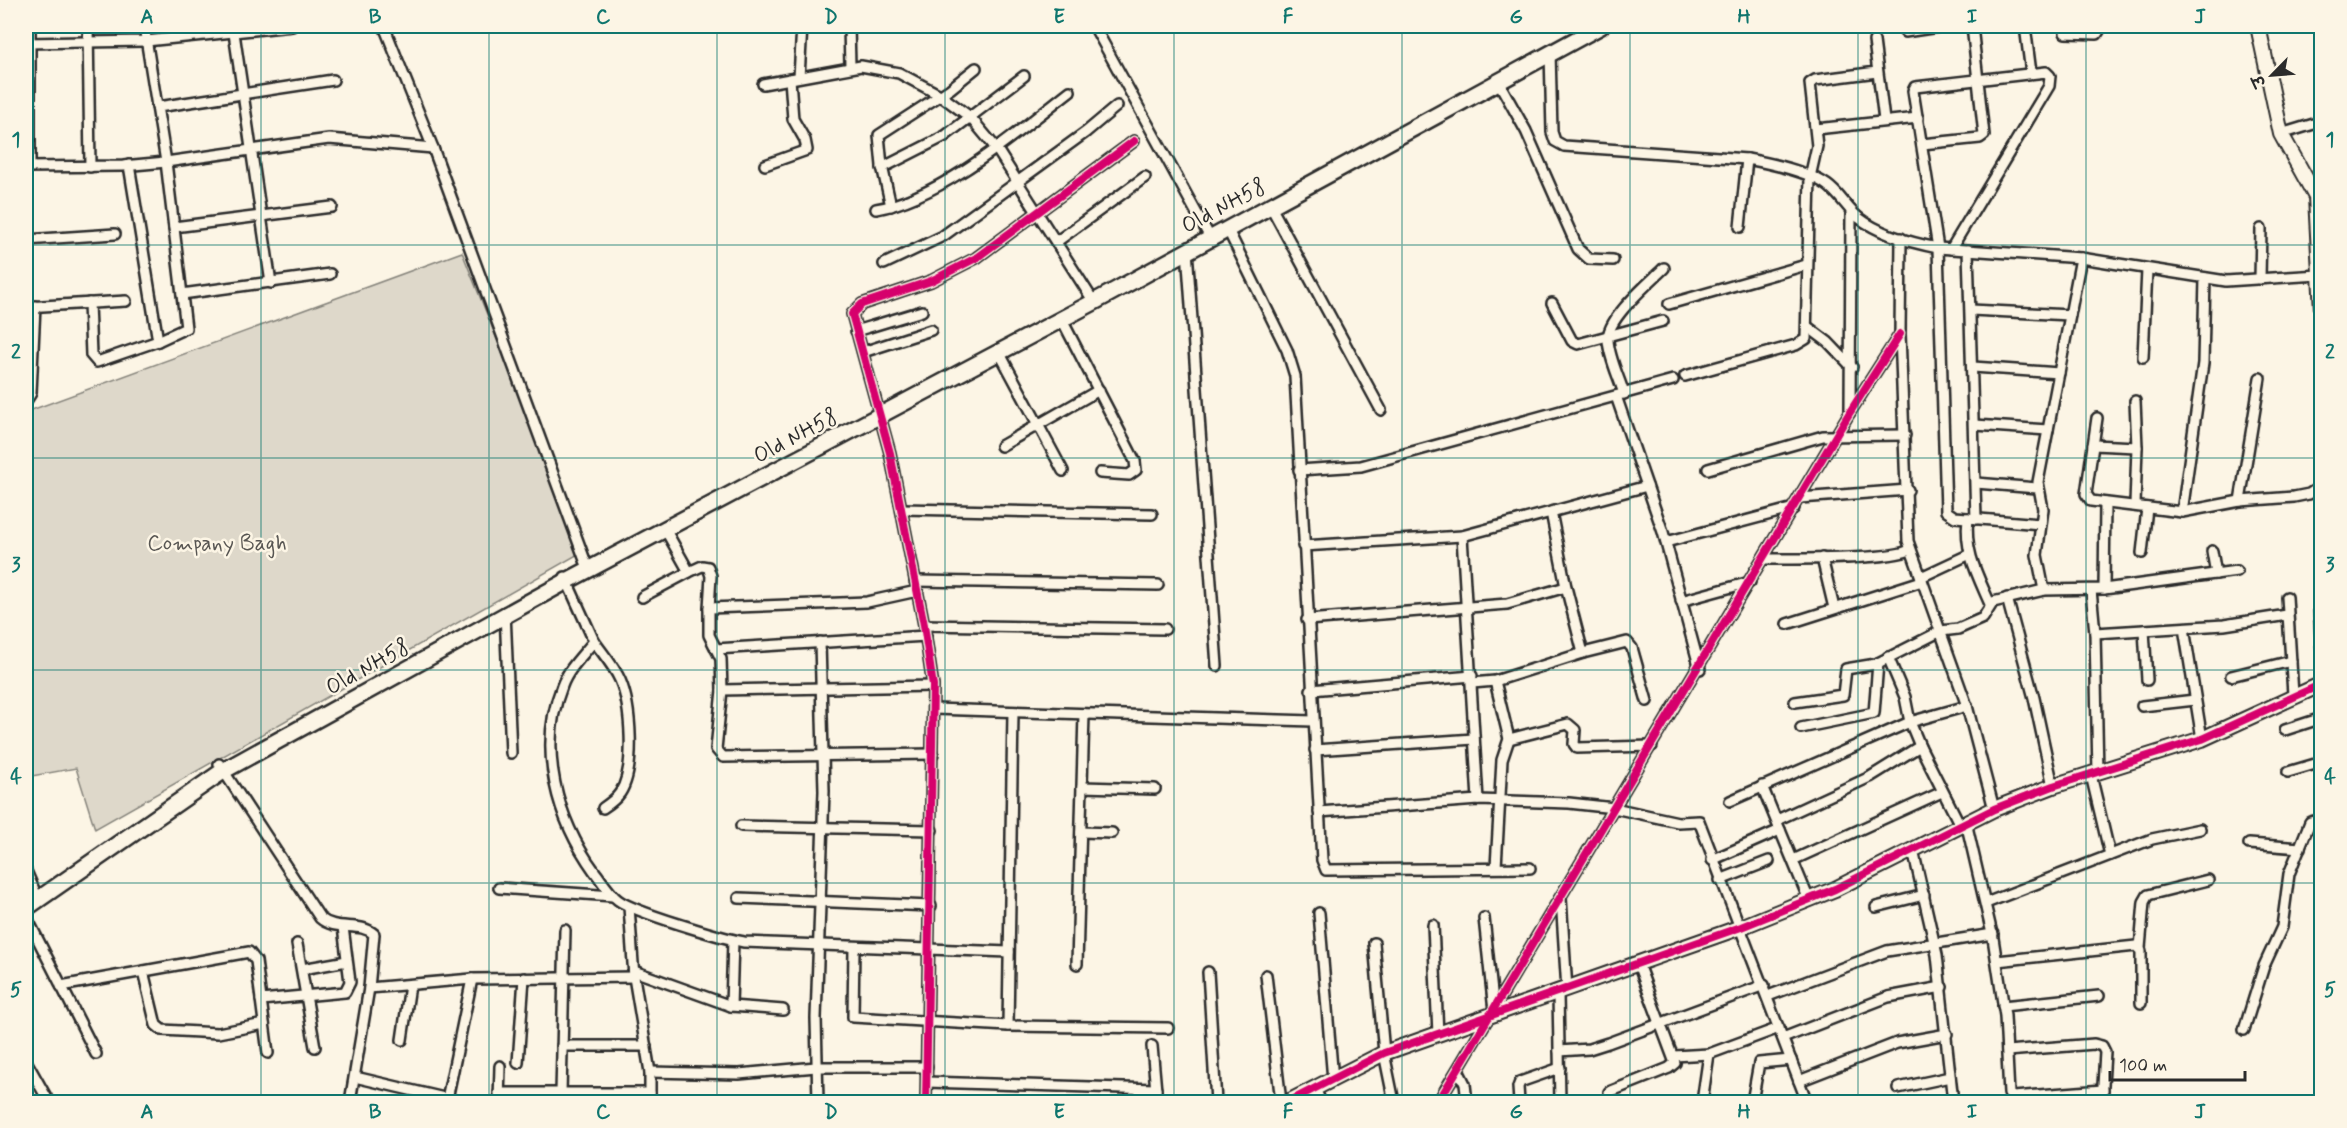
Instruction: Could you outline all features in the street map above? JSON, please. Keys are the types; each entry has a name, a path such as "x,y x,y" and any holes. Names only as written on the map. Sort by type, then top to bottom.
{"main road":[{"name":"Old NH58","path":"31,900 221,768 566,578 1270,205 1498,81 1587,26"},
{"name":"Old NH58","path":"880,411 999,352 1207,232 1549,50 1601,26"},
{"name":"Old NH58","path":"566,578 586,563 658,530"}],"street":[{"path":"30,26 27,43 28,167 90,167 166,162 329,139 433,147"},
{"path":"88,26 90,167"},
{"path":"89,303 91,355 97,362 186,330 166,162 144,26"},
{"path":"27,43 146,41 292,26"},
{"path":"384,26 433,147 586,563"},
{"path":"765,165 807,150 805,140 793,119 794,78 802,26"},
{"path":"849,26 850,66"},
{"path":"1094,26 1207,232"},
{"path":"1905,32 1945,26"},
{"path":"1922,144 1980,138 1984,135 1972,26"},
{"path":"2025,26 2031,73"},
{"path":"2065,33 2097,34 2102,26"},
{"path":"2258,26 2281,134 2319,197 2319,275 2322,311"},
{"path":"234,33 241,95 271,283"},
{"path":"1874,41 1884,120"},
{"path":"1549,50 1552,132 1558,143 1747,159 1810,177 1826,184 1851,211 1870,226 1901,238 1938,248 2081,258 2226,281 2319,275"},
{"path":"763,84 850,66 899,73 940,95 970,117 996,148 1092,299"},
{"path":"891,206 882,168 879,135 976,68"},
{"path":"1685,376 1796,345 1806,339 1808,327 1806,264 1810,177 1818,146 1812,81 1878,72"},
{"path":"1951,249 2049,86 2051,81 2048,74 2031,73 1914,88 1938,248 1944,390 1945,506 1951,516 2041,524"},
{"path":"882,168 926,147 1024,76"},
{"path":"158,107 333,80"},
{"path":"1498,81 1530,141 1578,249 1588,259 1613,260"},
{"path":"876,209 891,206 933,188 996,148 1070,91"},
{"path":"884,264 943,236 1117,106"},
{"path":"2281,134 2317,123 2322,114"},
{"path":"1816,129 1918,118"},
{"path":"926,1102 933,686 902,509 880,411 852,314 858,306 951,272 976,258 1134,141"},
{"path":"1740,227 1747,159"},
{"path":"129,165 158,341"},
{"path":"1056,242 1145,177"},
{"path":"1270,205 1381,410"},
{"path":"174,227 332,207"},
{"path":"1851,211 1849,249 1851,412"},
{"path":"1227,228 1293,363 1296,376 1303,546 1322,860 1329,872 1530,868"},
{"path":"2260,229 2260,279"},
{"path":"26,240 115,234"},
{"path":"1901,238 1900,334 1910,550 1967,706 1994,810"},
{"path":"1187,250 1217,666"},
{"path":"1968,250 1976,483 1972,518 1966,537 1968,555 1990,604"},
{"path":"2044,590 2037,555 2043,509 2037,488 2081,258"},
{"path":"1669,304 1806,264"},
{"path":"1664,268 1616,318 1608,336 1620,395 1666,542 1700,669"},
{"path":"2143,357 2147,270"},
{"path":"182,294 330,274"},
{"path":"2182,512 2203,363 2205,278"},
{"path":"26,401 31,393 30,306 126,301"},
{"path":"1552,303 1574,344 1663,321"},
{"path":"1971,310 2070,315"},
{"path":"856,331 922,311"},
{"path":"1061,318 1136,465 1136,470 1129,475 1100,473"},
{"path":"1808,327 1828,342 1852,367"},
{"path":"862,352 931,330"},
{"path":"1438,1102 1900,334"},
{"path":"999,352 1063,471"},
{"path":"1973,367 2059,373"},
{"path":"2240,501 2260,378"},
{"path":"1299,470 1361,466 1673,380"},
{"path":"1001,446 1099,390"},
{"path":"2135,401 2137,447 2135,505"},
{"path":"2097,418 2086,498 2091,501 2182,512 2240,501 2288,498 2309,494 2318,488 2322,467"},
{"path":"1975,425 2048,430"},
{"path":"1708,469 1808,439 1839,434 1905,435"},
{"path":"2093,445 2137,447"},
{"path":"1976,483 2037,488"},
{"path":"1303,546 1462,536 1647,486"},
{"path":"1800,498 1908,490"},
{"path":"2104,589 2105,503"},
{"path":"1666,542 1794,508"},
{"path":"2142,553 2147,508"},
{"path":"902,509 1152,514"},
{"path":"1551,512 1566,587 1583,653"},
{"path":"658,530 689,572"},
{"path":"1462,536 1478,800"},
{"path":"1764,559 1893,554 1910,550"},
{"path":"2212,551 2216,574"},
{"path":"1787,624 1922,579 1968,555"},
{"path":"1822,558 1834,608"},
{"path":"642,597 702,566 708,567 711,576 709,635 720,659 722,690 716,749 719,756 726,758 933,754"},
{"path":"1795,702 1843,695 1846,669 1878,663 1941,631 1958,629 1983,618 1990,604 2007,598 2044,590 2104,589 2237,570"},
{"path":"566,578 594,641 621,681 628,709 629,764 626,779 621,792 603,808"},
{"path":"1681,601 1750,582"},
{"path":"709,608 867,602 916,586 1158,585"},
{"path":"1307,620 1507,604 1566,587"},
{"path":"2091,590 2095,633 2094,773 2110,855"},
{"path":"2287,597 2293,695"},
{"path":"2007,598 2034,699 2053,786"},
{"path":"2319,608 2322,650"},
{"path":"505,612 512,753"},
{"path":"2095,633 2224,625 2287,615"},
{"path":"924,625 1165,629"},
{"path":"2184,628 2202,739"},
{"path":"2144,630 2147,681"},
{"path":"716,649 926,636"},
{"path":"594,641 563,683 554,714 552,754 556,792 564,819 574,841 613,896 629,907 733,940 930,951 1010,952"},
{"path":"818,1102 816,1067 824,756 820,642"},
{"path":"1311,690 1472,680 1495,681 1623,642 1630,644 1647,700"},
{"path":"1888,657 1905,697 1910,722 1920,746 1942,792 1963,824 1986,903 1993,934 2003,1006 2008,1090 2013,1097 2103,1090"},
{"path":"2231,676 2291,661"},
{"path":"1801,728 1874,713 1878,663"},
{"path":"1495,681 1509,738 1502,760 1496,867"},
{"path":"1288,1102 1318,1096 1333,1080 1384,1053 1741,927 1809,900 1879,868 1994,810 2053,786 2202,739 2293,695 2322,684"},
{"path":"722,690 933,686"},
{"path":"2142,706 2195,700"},
{"path":"1730,801 1910,722 1967,706"},
{"path":"934,709 1313,721"},
{"path":"1008,1026 1013,712"},
{"path":"1077,964 1084,714"},
{"path":"2285,730 2322,718"},
{"path":"1509,738 1568,724 1575,730 1575,747 1581,749 1652,746"},
{"path":"1315,750 1474,739"},
{"path":"1777,820 1870,777 1920,746"},
{"path":"2288,772 2322,762"},
{"path":"221,768 320,918 326,924 367,929 374,934 369,988 350,1102"},
{"path":"1762,786 1809,900"},
{"path":"1082,787 1155,789"},
{"path":"1793,860 1942,792"},
{"path":"1319,812 1478,800 1569,803 1614,808 1678,822 1698,821 1764,985 1807,1102"},
{"path":"2244,1030 2264,966 2282,927 2289,874 2310,822 2322,819"},
{"path":"741,826 932,830"},
{"path":"1986,903 2152,839 2200,829"},
{"path":"1712,860 1780,830"},
{"path":"1081,832 1112,833"},
{"path":"2249,844 2300,848"},
{"path":"1913,850 1942,987 1953,1102"},
{"path":"1720,880 1769,861"},
{"path":"26,871 31,900"},
{"path":"2141,1003 2140,948 2143,906 2148,895 2208,880"},
{"path":"499,888 613,896"},
{"path":"1876,907 1924,895"},
{"path":"739,898 931,906"},
{"path":"1560,1102 1561,898"},
{"path":"500,1066 499,1098 540,1098 561,1093 650,1098 650,1072 634,974 629,907"},
{"path":"1319,913 1333,1080"},
{"path":"26,916 96,1054"},
{"path":"1484,918 1492,1014"},
{"path":"1433,925 1438,1034"},
{"path":"261,1000 345,992 350,982 343,927"},
{"path":"561,1093 565,930"},
{"path":"1768,996 1879,953 1934,942 1993,934"},
{"path":"731,1006 733,940"},
{"path":"1374,943 1384,1053 1394,1102"},
{"path":"297,944 315,1047"},
{"path":"854,947 853,1017 1008,1026 1168,1028"},
{"path":"1997,961 2111,948 2140,948"},
{"path":"61,986 249,952 256,961 268,1053"},
{"path":"302,969 347,961"},
{"path":"1610,1092 1669,1068 1675,1063 1662,1023 1638,964"},
{"path":"143,971 156,1025 162,1030 218,1033 264,1024"},
{"path":"1208,972 1216,1102"},
{"path":"369,988 472,979 564,978 634,974 731,1006 783,1010"},
{"path":"1266,975 1281,1102"},
{"path":"518,1064 524,978"},
{"path":"447,1099 472,979"},
{"path":"402,1040 410,985"},
{"path":"1560,1050 1588,1049 1764,985"},
{"path":"1674,1056 1709,1054 1781,1033 1888,997 1942,987"},
{"path":"2003,1006 2099,996"},
{"path":"1799,1081 1897,1043 1947,1034"},
{"path":"2007,1052 2098,1044 2106,1052 2102,1102"},
{"path":"562,1046 646,1046"},
{"path":"1152,1046 1157,1102"},
{"path":"1701,1102 1709,1054"},
{"path":"1752,1102 1759,1064 1791,1060"},
{"path":"26,1061 49,1102"},
{"path":"650,1072 757,1074 816,1067 927,1067"},
{"path":"1519,1102 1520,1082 1560,1068"},
{"path":"1458,1070 1465,1084 1467,1102"},
{"path":"355,1077 461,1102"},
{"path":"1898,1088 1950,1077"},
{"path":"927,1082 1156,1089"}],"green space":[{"name":"Company Bagh","path":"462,252 582,552 95,829 76,768 32,776 26,760 26,412"}],"cycle path":[{"path":"926,1102 933,686 924,625 890,453 852,314 862,304 931,281 976,258 1134,141"},
{"path":"1438,1102 1850,412 1900,334"},
{"path":"1288,1102 1384,1053 1741,927 1835,889 1994,809 2053,786 2202,739 2322,684"}]}
